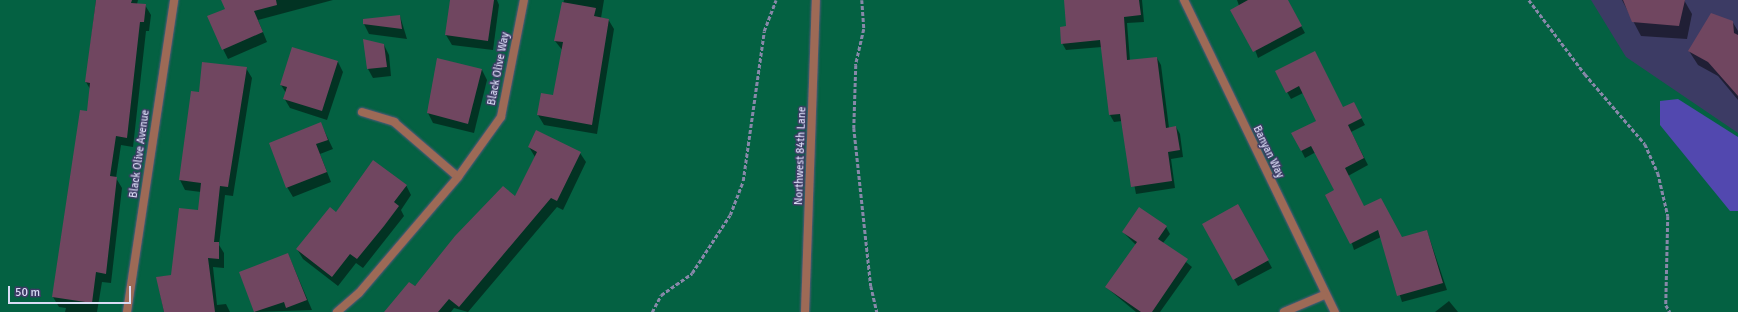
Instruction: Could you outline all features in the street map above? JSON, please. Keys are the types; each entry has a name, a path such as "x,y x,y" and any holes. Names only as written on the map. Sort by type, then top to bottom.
{"street":[{"name":"Black Olive Avenue","path":"128,312 174,0"},
{"name":"Black Olive Way","path":"337,312 359,293 458,177 501,117 524,0"},
{"name":"Northwest 84th Lane","path":"805,312 816,0"},
{"name":"Banyan Way","path":"1184,0 1324,295 1335,312"},
{"path":"362,112 394,122 458,177"},
{"path":"1284,312 1324,295"}],"path":[{"path":"652,312 661,295 692,273 730,215 743,182 764,31 776,0"},
{"path":"862,0 864,29 856,65 854,128 871,286 877,312"},
{"path":"1529,0 1584,74 1645,144 1658,173 1668,216 1666,305 1670,312"}],"green space":[{"path":"0,0 1591,0 1626,57 1738,133 1738,312 0,312"}],"shaded area":[{"path":"1678,99 1738,137 1738,211 1730,211 1660,125 1660,101"}],"building":[{"path":"96,0 132,0 131,3 146,4 144,22 140,22 127,138 116,136 110,176 117,177 106,274 96,272 92,303 52,297 80,110 87,111 90,83 85,82"},
{"path":"221,0 276,0 277,5 254,11 263,32 222,50 207,16 225,9"},
{"path":"450,0 494,0 488,41 445,35"},
{"path":"1064,0 1139,0 1141,15 1124,17 1127,60 1157,57 1166,128 1176,126 1180,150 1168,152 1172,181 1131,187 1120,114 1109,115 1100,40 1061,44 1060,27 1066,26"},
{"path":"1248,0 1288,0 1302,26 1253,52 1230,10"},
{"path":"1623,0 1685,0 1679,26 1632,22"},
{"path":"562,2 596,8 594,16 609,19 592,125 537,115 541,93 553,95 563,42 554,41"},
{"path":"1711,13 1733,21 1734,33 1738,35 1738,96 1708,62 1688,51"},
{"path":"400,15 402,29 363,24 363,19"},
{"path":"363,39 384,44 387,67 367,69"},
{"path":"292,47 338,61 322,111 283,99 287,87 280,85"},
{"path":"1315,51 1343,107 1354,102 1362,118 1348,125 1364,158 1345,168 1364,206 1381,198 1402,237 1427,230 1443,283 1397,296 1378,230 1350,244 1325,195 1334,190 1311,146 1301,151 1291,133 1316,121 1299,86 1286,93 1275,71"},
{"path":"437,58 482,69 468,124 427,113"},
{"path":"202,62 247,67 228,187 220,186 214,242 219,242 219,259 208,258 215,312 164,312 156,277 171,275 179,208 198,210 201,183 179,180 191,91 199,92"},
{"path":"321,122 328,140 316,144 327,172 286,188 269,143"},
{"path":"536,130 581,152 557,201 551,198 459,307 449,299 438,312 384,312 409,282 415,286 455,236 503,186 515,196 537,152 528,147"},
{"path":"373,160 407,185 394,202 399,206 384,226 357,259 350,254 332,277 296,249 330,207 336,212"},
{"path":"1238,204 1269,260 1233,280 1202,224"},
{"path":"1139,207 1167,226 1158,239 1188,259 1152,312 1141,312 1105,287 1137,242 1122,232"},
{"path":"288,253 307,300 286,308 284,302 254,312 239,272"}]}
